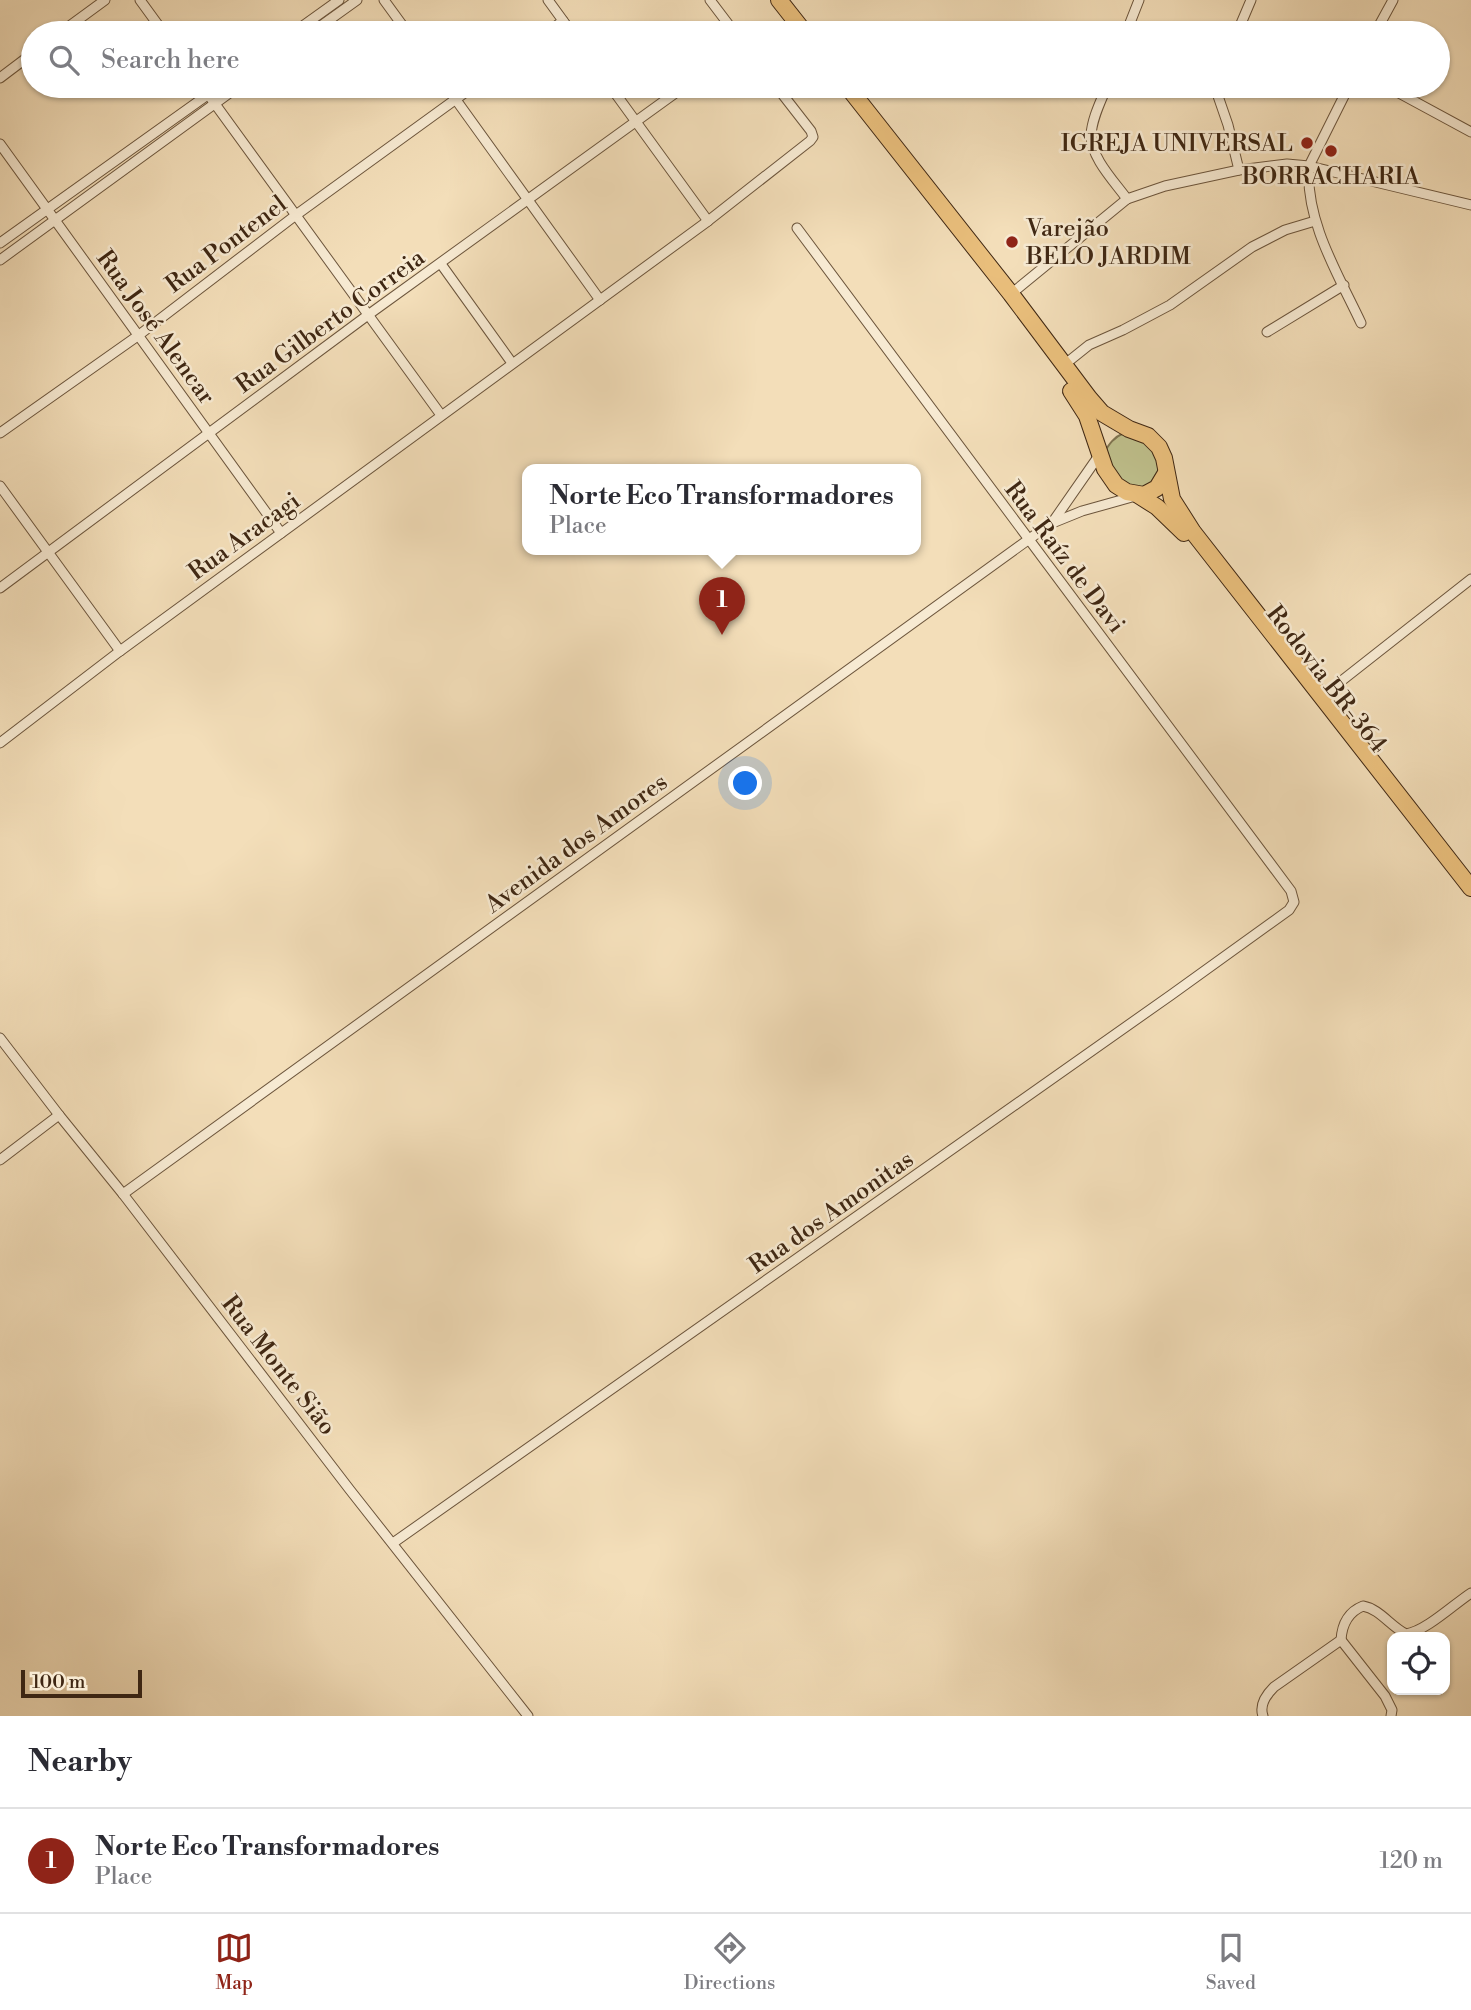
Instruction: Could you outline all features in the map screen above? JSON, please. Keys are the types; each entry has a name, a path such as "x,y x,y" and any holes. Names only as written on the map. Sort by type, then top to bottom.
{"highway":[{"path":"769,0 786,21"},
{"path":"779,0 796,21"},
{"path":"845,98 1078,400 1087,416 1105,469 1116,485 1138,495 1149,494 1157,488 1166,473"},
{"path":"856,98 1102,413 1129,429 1148,436 1158,447 1164,458 1172,499 1186,521 1471,888"},
{"path":"1101,454 1104,442 1112,434 1129,429"},
{"name":"Rodovia BR-364","path":"1138,495 1157,507 1192,542 1471,901"}],"street":[{"path":"76,21 105,0"},
{"path":"140,0 155,21"},
{"path":"312,21 338,0"},
{"path":"328,21 357,0"},
{"path":"384,0 399,21"},
{"path":"548,0 563,21"},
{"path":"725,0 713,3 726,21"},
{"path":"1131,21 1139,0"},
{"path":"1242,21 1251,0"},
{"path":"1382,21 1393,0"},
{"path":"0,78 21,62"},
{"path":"0,243 203,98"},
{"path":"212,98 441,415"},
{"path":"0,260 222,98"},
{"name":"Rua Pontenel","path":"0,433 139,335 296,215 459,98"},
{"path":"619,98 708,220"},
{"name":"Rua Gilberto Correia","path":"0,589 668,98"},
{"name":"Rua Aracagi","path":"0,743 120,651 708,220 812,139 811,131 785,98"},
{"path":"1103,98 1093,125 1092,145 1104,168 1127,198"},
{"path":"1219,98 1239,170"},
{"path":"1343,98 1309,166 1309,186 1315,221 1361,323"},
{"path":"1407,98 1471,132"},
{"path":"456,100 600,300"},
{"name":"Rua José Alencar","path":"0,144 281,533"},
{"path":"1011,295 1127,198 1165,186 1239,170 1287,164 1309,166 1471,205"},
{"path":"1064,365 1089,345 1170,305 1252,247 1285,230 1315,221"},
{"name":"Rua Raíz de Davi","path":"797,228 1291,891 1294,902 1289,910"},
{"path":"441,264 512,363"},
{"path":"1267,332 1343,285"},
{"name":"Avenida dos Amores","path":"1050,524 1101,454"},
{"path":"0,486 120,651"},
{"name":"Avenida dos Amores","path":"123,1194 1050,524 1082,511 1138,495"},
{"path":"1321,697 1471,579"},
{"name":"Rua dos Amonitas","path":"393,1543 912,1179 1289,910"},
{"name":"Rua Monte Sião","path":"0,1038 528,1716"},
{"path":"0,1160 59,1115"},
{"path":"1264,1716 1262,1706 1274,1688 1341,1640 1344,1622 1363,1606 1374,1609 1401,1632 1411,1633 1471,1592"},
{"path":"1341,1640 1385,1696 1392,1710 1391,1716"}],"green space":[{"path":"1124,433 1147,442 1155,454 1158,479 1142,491 1122,484 1104,453 1112,441"}],"place":[{"name":"IGREJA UNIVERSAL","path":"1307,143"},
{"name":"BORRACHARIA","path":"1331,151"},
{"name":"Varejão BELO JARDIM","path":"1012,242"},
{"name":"Norte Eco Transformadores","path":"722,635"}]}
